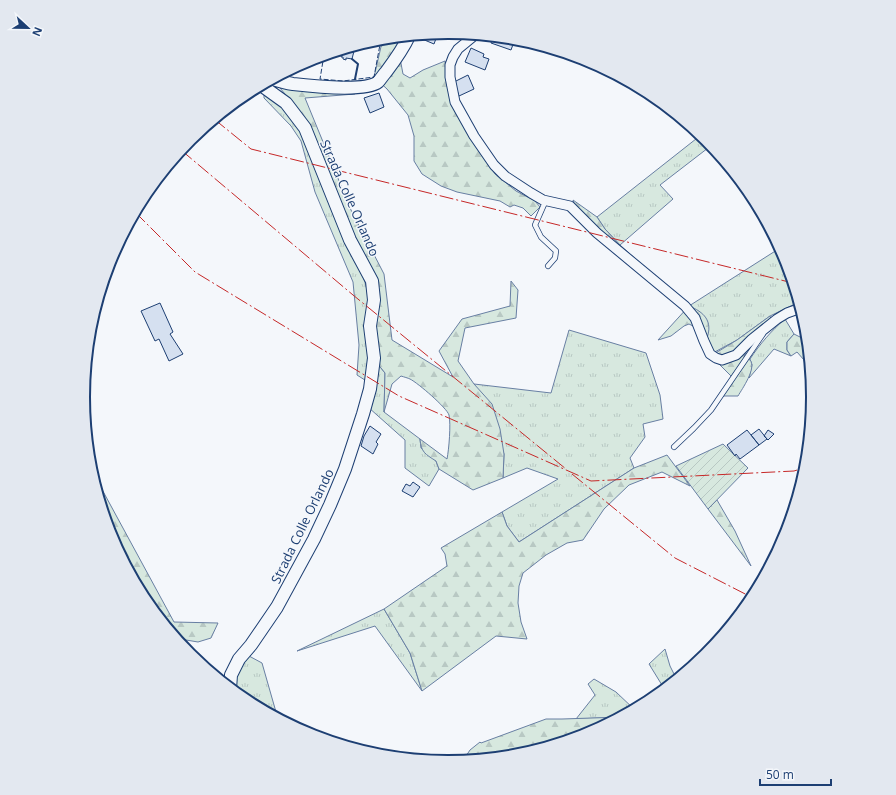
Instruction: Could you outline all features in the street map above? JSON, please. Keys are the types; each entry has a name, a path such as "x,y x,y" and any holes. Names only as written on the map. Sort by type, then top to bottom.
{"street":[{"path":"469,40 458,49 450,65 450,77 455,102 474,136 494,165 519,187 546,200 570,206 597,234 685,306 695,318 710,354 722,360 736,354 777,319 786,313 795,310"},
{"path":"280,81 292,84 337,88 365,87 372,85 378,82 395,60 407,42"},
{"name":"Strada Colle Orlando","path":"230,682 231,674 239,659 251,645 277,607 330,505 345,468 363,414 370,389 374,358 370,326 374,300 372,281 350,240 304,128 286,103 266,89"}],"lane":[{"path":"546,200 535,225 541,238 556,251 555,258 548,266"},
{"path":"674,447 711,410 767,328"}],"green space":[{"path":"397,43 403,74 410,78 423,70 445,61 454,108 495,174 516,191 535,201 540,207 531,216 523,208 514,205 510,207 500,201 457,192 441,186 422,174 414,161 414,136 408,115 387,89 374,77 381,45"},
{"path":"284,85 355,90 355,94 305,98 351,210 384,274 392,340 453,377 439,351 462,319 510,306 511,281 518,290 516,318 465,328 458,361 474,384 492,404 500,429 504,454 503,478 473,490 439,469 436,461 426,454 421,447 420,439 447,459 450,437 449,415 432,396 410,379 401,376 392,384 384,412 385,373 377,363 370,268 340,206 300,112 280,88"},
{"path":"267,93 292,115 306,140 365,282 368,294 367,310 370,352 368,382 357,375 359,345 353,282 315,192 301,141 291,126 264,98 264,94"},
{"path":"696,139 706,149 660,185 673,199 620,245 605,229 597,217"},
{"path":"573,200 597,217 605,229 620,245 652,274 610,242 575,207"},
{"path":"775,251 794,304 770,316 737,340 711,354 689,306"},
{"path":"689,306 699,311 706,318 709,327 707,338 702,325 693,326 689,324 671,336 658,340"},
{"path":"770,316 772,323 748,348 744,356 750,360 752,368 743,389 738,396 723,396 734,379 719,364 709,357 737,340"},
{"path":"785,319 794,334 787,342 787,350 791,356 774,349 749,378 752,365 750,359 766,338"},
{"path":"569,330 646,353 660,395 663,419 643,424 645,437 630,458 634,468 519,542 507,526 502,512 558,479 527,468 503,478 504,454 474,384 551,393"},
{"path":"794,334 801,338 804,360 797,352 791,356 787,350 787,342"},
{"path":"377,363 385,373 384,412 420,439 421,448 436,461 439,469 429,486 405,468 405,440 368,407"},
{"path":"723,444 748,468 708,509 676,466"},
{"path":"667,455 690,486 662,472 629,485 604,509 583,540 567,543 546,555 523,573 519,586 518,603 521,622 527,639 496,636 422,691 410,653 384,609 447,566 445,554 441,548 502,512 507,526 519,542 634,468"},
{"path":"102,489 174,622 218,623 211,638 198,642 186,640 178,634 150,597 126,556 109,513"},
{"path":"717,500 735,531 751,566 708,509"},
{"path":"384,609 410,653 422,691 375,626 297,651"},
{"path":"665,649 674,675 662,685 649,664"},
{"path":"249,656 262,663 276,712 235,685 237,673"},
{"path":"594,679 616,692 631,706 610,718 576,719 595,695 588,684"},
{"path":"610,717 585,729 541,744 495,753 467,755 470,750 480,742 481,743 546,719"}],"building":[{"path":"425,40 436,40 434,44"},
{"path":"495,42 513,45 511,50 491,43"},
{"path":"471,48 484,54 483,57 489,59 485,70 465,62"},
{"path":"354,51 352,59 346,58 346,60 341,57 341,55"},
{"path":"468,75 474,89 459,96 454,82"},
{"path":"379,93 384,107 370,113 364,98"},
{"path":"160,303 173,332 170,334 183,354 169,361 159,339 155,341 141,311"},
{"path":"370,426 381,434 376,442 378,444 373,454 361,446 364,436"},
{"path":"759,429 767,439 759,445 751,435"},
{"path":"747,430 759,445 740,459 736,454 735,456 727,445"},
{"path":"768,430 774,434 768,440 764,436"},
{"path":"413,482 420,487 413,497 402,491 406,484 410,486"}],"fence":[{"path":"323,62 320,79 343,81 374,77 380,46"}],"wall":[{"path":"352,59 358,64 355,79"}],"power":[{"path":"218,123 251,149 787,281"},
{"path":"185,154 353,295 566,469"},
{"path":"139,216 195,272 399,396 591,481 794,471 799,469"},
{"path":"572,474 675,558 747,595"}]}
